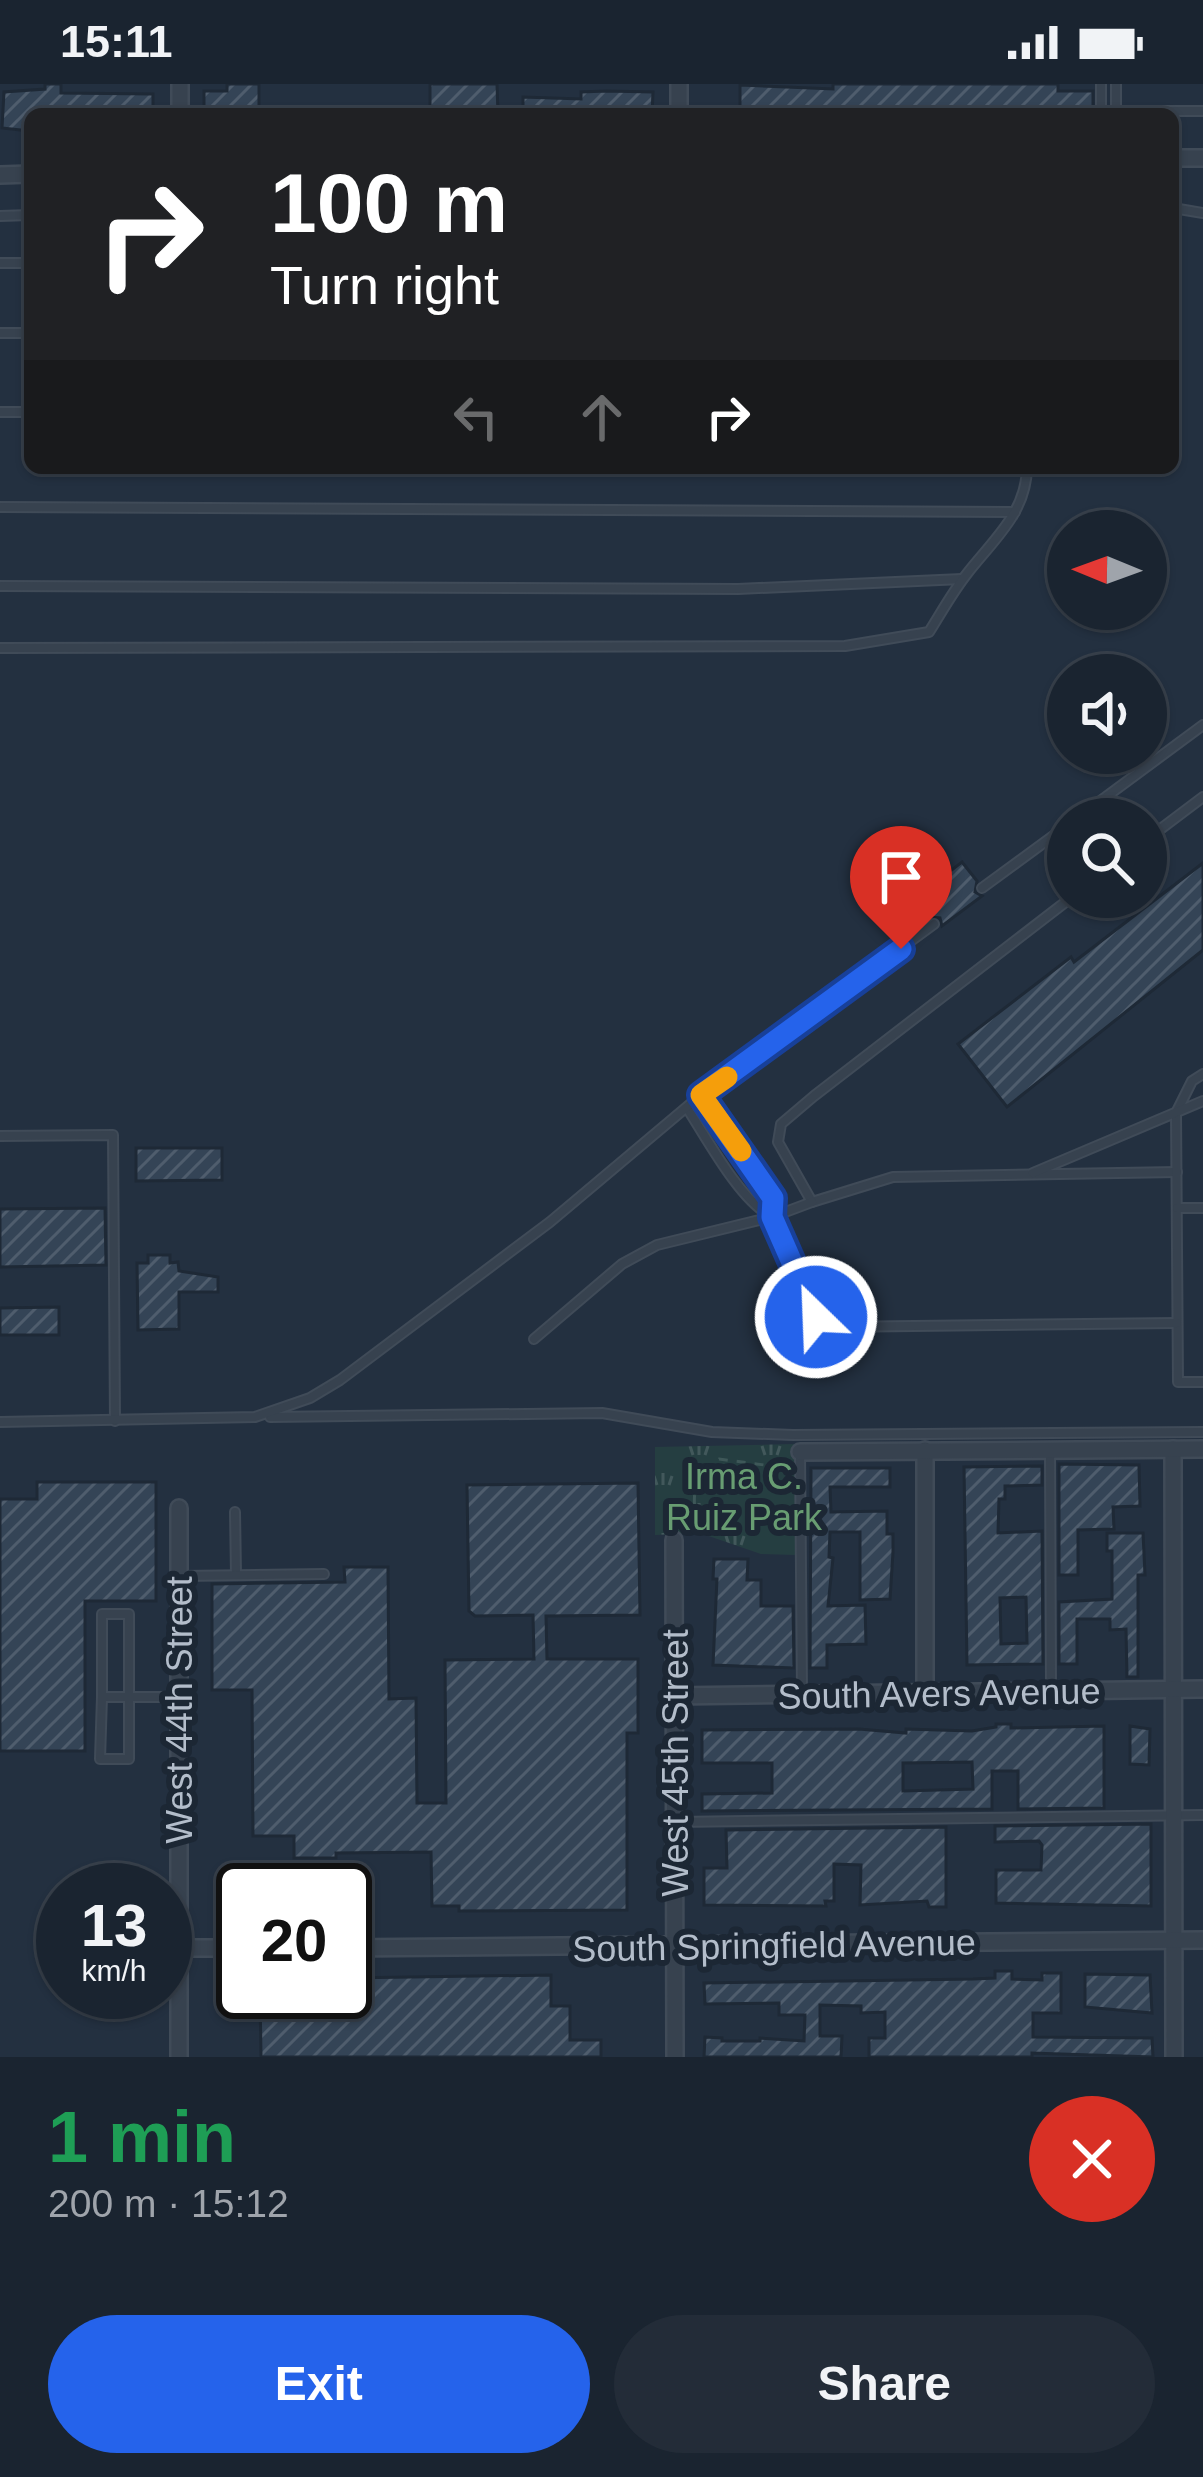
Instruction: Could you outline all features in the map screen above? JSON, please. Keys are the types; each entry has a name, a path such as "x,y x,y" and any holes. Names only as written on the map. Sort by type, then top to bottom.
{"street":[{"path":"1173,1449 1174,2057"},
{"path":"801,1460 925,1450 1203,1449"},
{"path":"925,1450 926,1693"},
{"name":"West 44th Street","path":"179,1508 179,1863"},
{"name":"West 45th Street","path":"674,1540 675,2057"},
{"name":"South Avers Avenue","path":"674,1696 1203,1689"},
{"name":"South Springfield Avenue","path":"372,1948 1203,1940"},
{"name":"West 44th Street","path":"179,2019 179,2057"}],"lane":[{"path":"0,648 845,646 929,632 962,579 1016,512 1027,474"},
{"path":"0,507 1016,512"},
{"path":"0,586 737,590 962,579"},
{"path":"1104,798 1203,725"},
{"path":"1167,824 1203,796"},
{"path":"982,888 1047,840"},
{"path":"812,1202 778,1142 781,1124 1047,917"},
{"path":"255,1417 310,1398 340,1380 550,1222 701,1095 934,924"},
{"path":"1203,1074 1192,1081 1175,1113 1178,1382 1203,1382"},
{"path":"701,1095 773,1198 772,1217 816,1317 831,1328 1177,1323"},
{"path":"1028,1175 1203,1101"},
{"path":"687,1108 757,1208 772,1217"},
{"path":"0,1136 113,1135 115,1421"},
{"path":"534,1339 622,1264 657,1245 772,1217 893,1177 1177,1172"},
{"path":"1177,1208 1203,1208"},
{"path":"0,1423 602,1413 712,1432 793,1436 1203,1432"},
{"path":"1050,1450 1052,1691"},
{"path":"801,1460 802,1695"},
{"path":"235,1512 236,1574"},
{"path":"179,1576 324,1574"},
{"path":"102,1614 129,1614 129,1759 100,1759 102,1697 102,1614"},
{"path":"102,1697 179,1697"},
{"path":"675,1822 1203,1815"}],"path":[{"path":"697,1522 692,1496 700,1472 719,1459 801,1460"}],"green space":[{"name":"Irma C. Ruiz Park","path":"796,1444 796,1555 761,1554 700,1533 655,1535 655,1447"}],"building":[{"path":"45,84 61,84 61,93 153,94 153,108 24,108 24,130 2,128 4,92 45,89"},
{"path":"227,84 259,84 259,108 204,108 204,91 227,91"},
{"path":"430,84 497,84 498,108 430,108"},
{"path":"833,84 1058,84 1058,91 1093,91 1093,108 740,108 740,85 833,89"},
{"path":"581,92 653,92 652,108 523,108 523,97 581,99"},
{"path":"962,862 977,881 975,892 982,896 942,926 940,918 929,917 915,898"},
{"path":"1203,863 1203,950 1007,1107 958,1044 1071,957 1074,962 1131,918 1167,918 1167,891"},
{"path":"136,1148 222,1148 222,1180 136,1181"},
{"path":"105,1208 106,1265 0,1267 0,1209"},
{"path":"148,1255 170,1255 170,1263 178,1262 179,1271 218,1277 218,1292 179,1292 179,1329 138,1330 137,1263 148,1263"},
{"path":"59,1307 59,1335 0,1335 0,1308"},
{"path":"1059,1464 1139,1465 1140,1506 1113,1507 1114,1529 1078,1530 1078,1575 1059,1575"},
{"path":"1042,1466 1042,1485 1005,1486 1005,1499 999,1499 998,1533 1042,1531 1043,1664 967,1665 964,1467","holes":["1026,1597 1027,1643 1001,1644 1000,1598"]},
{"path":"811,1468 890,1468 890,1487 830,1487 831,1512 887,1511 893,1552 890,1599 860,1600 860,1532 830,1532 829,1557 833,1558 828,1606 865,1605 866,1644 827,1645 827,1668 810,1668"},
{"path":"37,1482 156,1482 156,1601 85,1601 85,1751 0,1751 0,1499 37,1499"},
{"path":"638,1483 640,1615 546,1616 547,1659 638,1659 638,1733 627,1733 627,1910 459,1911 459,1906 432,1906 431,1852 294,1858 294,1836 253,1836 252,1690 212,1690 212,1584 345,1582 344,1567 388,1567 389,1699 416,1698 417,1803 446,1803 445,1660 534,1659 533,1615 475,1616 469,1611 467,1485"},
{"path":"1107,1533 1143,1533 1138,1677 1127,1677 1126,1629 1110,1630 1110,1619 1077,1619 1077,1664 1059,1664 1059,1602 1112,1599 1112,1551 1107,1551"},
{"path":"714,1559 748,1559 747,1580 761,1580 761,1606 793,1606 794,1668 713,1665"},
{"path":"1104,1726 1104,1808 1018,1809 1018,1771 992,1771 992,1809 702,1811 702,1794 772,1793 772,1763 702,1763 702,1730 906,1733 906,1729","holes":["972,1762 973,1789 903,1791 903,1763"]},
{"path":"1130,1726 1150,1729 1149,1765 1130,1764"},
{"path":"1151,1824 1151,1906 996,1903 996,1870 1041,1870 1042,1845 1039,1841 995,1842 995,1826"},
{"path":"946,1827 946,1907 929,1907 927,1901 860,1905 861,1865 834,1864 834,1901 825,1901 826,1906 704,1905 704,1868 727,1868 726,1830"},
{"path":"995,1971 1012,1971 1012,1979 1042,1980 1042,1973 1061,1973 1061,2013 1033,2013 1033,2037 1152,2038 1153,2057 1032,2053 1032,2057 869,2057 869,2038 885,2038 885,2012 820,2005 820,2036 842,2036 841,2057 704,2057 705,2037 804,2041 805,2015 779,2015 779,2003 705,2004 704,1983 973,1979 995,1978"},
{"path":"1085,1974 1150,1975 1152,2013 1085,2007"},
{"path":"551,1975 551,2006 570,2006 570,2040 601,2040 601,2057 261,2057 260,2019 372,2019 372,1978"}],"slow traffic":[{"path":"727,1077 701,1095 741,1151"}],"route":[{"path":"816,1317 772,1217 773,1198 701,1095 901,949"}]}
